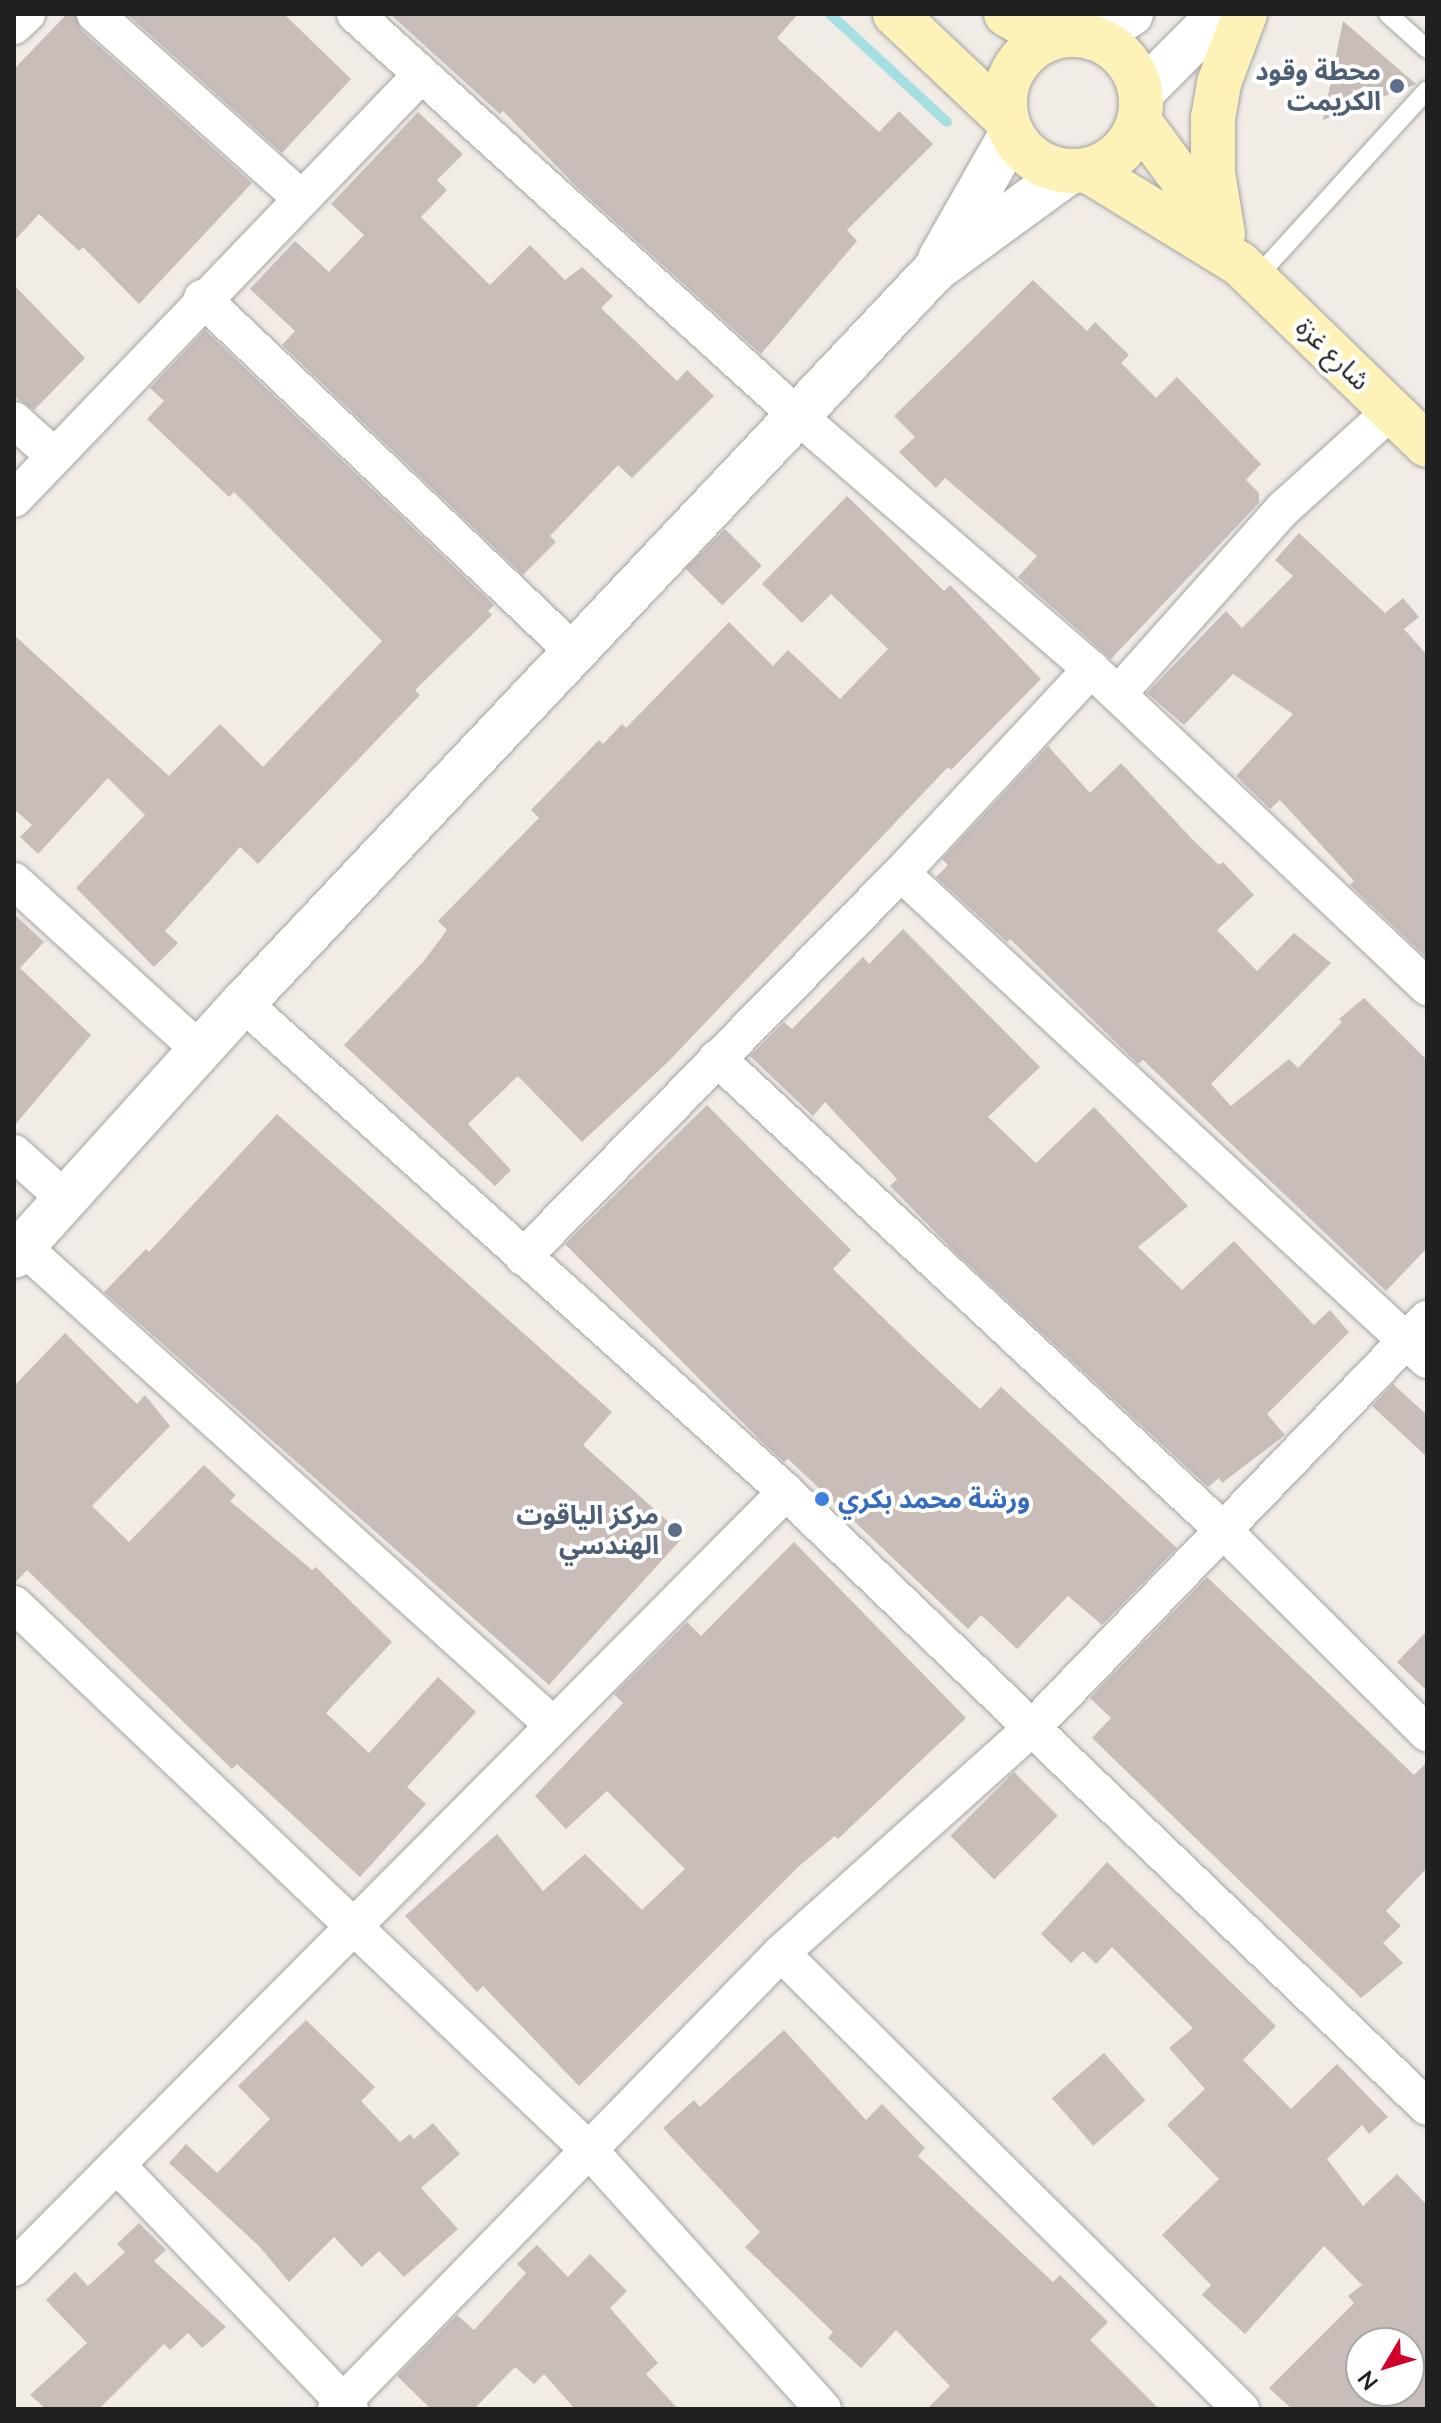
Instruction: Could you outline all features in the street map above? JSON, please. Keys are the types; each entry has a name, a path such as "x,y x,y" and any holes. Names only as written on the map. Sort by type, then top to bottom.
{"main road":[{"path":"895,14 1010,126 1035,160 1078,171 1110,161 1129,144 1140,107 1132,69 1116,50 1093,38 1049,39 1027,52 1012,72 1005,95 1010,126"},
{"path":"1006,14 1049,39"},
{"path":"1239,259 1213,173 1213,118 1219,83 1245,14"},
{"name":"شارع غزة","path":"1140,107 1239,259 1427,445"},
{"name":"شارع غزة","path":"1078,171 1239,259"}],"street":[{"path":"14,26 27,14"},
{"path":"95,14 301,198"},
{"path":"355,14 799,417 1091,669 1427,987"},
{"path":"1093,38 1131,14"},
{"path":"1140,107 1220,14"},
{"path":"14,499 202,298 421,75"},
{"path":"936,269 1010,126"},
{"path":"552,1724 18,1251 243,1003 936,269 1078,171"},
{"path":"202,298 575,653"},
{"path":"1118,694 1283,509 1391,411"},
{"path":"14,420 53,455"},
{"path":"523,1257 901,873 1091,669"},
{"path":"117,2165 343,2407 781,1953 1032,1728 1381,1361 1420,1340 901,873"},
{"path":"14,881 200,1050"},
{"path":"243,1003 786,1492 1427,2107"},
{"path":"717,1058 1223,1530 1427,1733"},
{"path":"14,1153 64,1198"},
{"path":"14,2268 786,1492"},
{"path":"14,1604 591,2152 823,2409"},
{"path":"781,1953 1241,2409"}],"lane":[{"path":"1388,14 1427,49"},
{"path":"1239,259 1427,90"}],"building":[{"path":"67,14 75,14 81,30 252,183 139,304 83,247 79,251 39,214 14,241 14,69"},
{"path":"127,14 284,14 351,79 282,153"},
{"path":"390,14 798,14 777,38 879,132 899,111 933,144 847,230 857,241 761,354 578,188 503,111 500,114"},
{"path":"1343,21 1416,84 1323,120"},
{"path":"418,112 463,154 437,180 447,190 421,217 490,285 530,245 565,280 582,267 613,296 601,308 677,381 687,370 714,396 632,478 618,465 550,536 556,542 523,575 282,345 295,331 250,289 295,241 329,272 364,235 331,204"},
{"path":"1033,280 1087,331 1095,322 1129,355 1121,363 1156,398 1177,377 1261,464 1246,480 1259,493 1259,503 1111,659 1018,577 1037,556 945,478 936,488 899,452 915,437 894,416"},
{"path":"14,285 85,358 34,410 14,396"},
{"path":"205,330 494,605 488,611 492,615 415,690 420,695 258,864 240,847 165,931 178,943 154,967 76,888 145,815 108,778 38,854 20,837 32,825 14,809 14,635 169,776 220,724 263,767 382,641 234,492 229,497 147,419 164,401 150,388"},
{"path":"847,496 944,591 950,585 1041,679 951,770 948,767 669,1061 582,1142 518,1076 468,1124 511,1170 495,1186 344,1045 423,962 447,930 438,921 539,818 531,810 599,740 603,744 622,724 626,728 729,622 773,666 788,650 840,699 888,649 831,594 802,623 762,584"},
{"path":"725,529 762,566 722,605 685,569"},
{"path":"1299,533 1385,613 1403,598 1419,617 1404,629 1427,655 1427,958 1350,885 1354,881 1280,800 1270,809 1236,776 1293,714 1233,674 1184,725 1147,693 1226,611 1242,628 1293,576 1275,560"},
{"path":"1048,746 1090,793 1121,763 1192,839 1219,865 1223,862 1254,895 1217,930 1257,971 1294,933 1331,963 1211,1084 1231,1106 1289,1059 1298,1068 1342,1022 1339,1019 1364,998 1427,1060 1427,1248 1386,1291 1143,1060 1138,1064 1010,939 1007,942 936,877 948,865 942,859"},
{"path":"14,914 44,942 20,968 91,1035 14,1126"},
{"path":"903,929 1040,1067 988,1117 1036,1163 1094,1107 1188,1206 1138,1247 1182,1290 1234,1241 1314,1325 1330,1310 1349,1332 1267,1414 1285,1435 1222,1483 1219,1478 1208,1487 955,1252 890,1186 897,1179 825,1102 813,1116 750,1056 784,1022 792,1029 863,957 869,964"},
{"path":"707,1105 851,1250 833,1269 907,1341 980,1409 1001,1387 1177,1548 1102,1625 1068,1596 1017,1649 981,1615 968,1629 788,1459 784,1462 764,1444 565,1244"},
{"path":"277,1114 612,1412 583,1445 684,1536 549,1685 104,1292 146,1249 149,1252"},
{"path":"65,1333 137,1404 145,1395 170,1426 92,1506 129,1542 204,1465 236,1495 230,1501 312,1570 316,1567 392,1642 326,1713 369,1753 438,1677 476,1712 407,1787 426,1804 360,1877 237,1764 232,1769 27,1570 14,1584 14,1386"},
{"path":"1393,1384 1427,1415 1427,1457 1372,1406"},
{"path":"794,1542 966,1718 838,1839 835,1836 798,1867 579,2086 483,1986 477,1992 405,1916 497,1834 543,1891 585,1854 642,1910 685,1869 607,1791 566,1829 535,1796 623,1703 614,1694 687,1622 701,1636"},
{"path":"1207,1577 1414,1775 1427,1762 1427,1868 1386,1911 1401,1926 1383,1943 1403,1963 1361,1998 1092,1738 1111,1718 1090,1698"},
{"path":"1427,1631 1427,1691 1397,1662"},
{"path":"1014,1772 1058,1816 994,1879 950,1836"},
{"path":"1107,1862 1276,2026 1243,2060 1291,2109 1337,2064 1388,2117 1369,2134 1362,2125 1327,2159 1363,2206 1397,2174 1427,2205 1427,2409 1292,2409 1269,2388 1354,2303 1348,2296 1362,2285 1324,2246 1245,2334 1202,2295 1211,2285 1162,2235 1219,2179 1167,2125 1205,2089 1169,2048 1193,2028 1112,1947 1096,1964 1083,1951 1071,1963 1041,1934"},
{"path":"306,2020 375,2087 361,2101 400,2142 410,2134 414,2139 433,2123 460,2154 421,2188 458,2229 404,2277 379,2251 362,2267 334,2237 289,2282 259,2246 169,2163 186,2144 217,2173 270,2119 238,2086"},
{"path":"784,2030 866,2120 882,2104 925,2148 918,2156 1053,2282 1060,2275 1108,2322 1090,2340 1159,2409 927,2409 950,2386 896,2330 861,2368 828,2338 833,2332 745,2247 760,2232 663,2128 694,2100 700,2107"},
{"path":"1104,2053 1145,2101 1093,2146 1052,2098"},
{"path":"139,2223 166,2250 154,2261 226,2327 202,2348 188,2333 170,2350 164,2344 99,2409 46,2409 30,2395 87,2343 46,2300 75,2272 88,2286 125,2252 117,2244"},
{"path":"537,2245 568,2277 590,2254 627,2291 610,2308 658,2363 646,2374 678,2409 575,2409 544,2374 534,2384 515,2367 474,2409 431,2409 397,2376 457,2315 474,2330 526,2273 517,2264"}],"waterway":[{"path":"830,14 947,122"}],"place":[{"name":"محطة وقود الكريمت","path":"1397,86"},
{"name":"ورشة محمد بكري","path":"822,1499"},
{"name":"مركز الياقوت الهندسي","path":"675,1530"}]}
